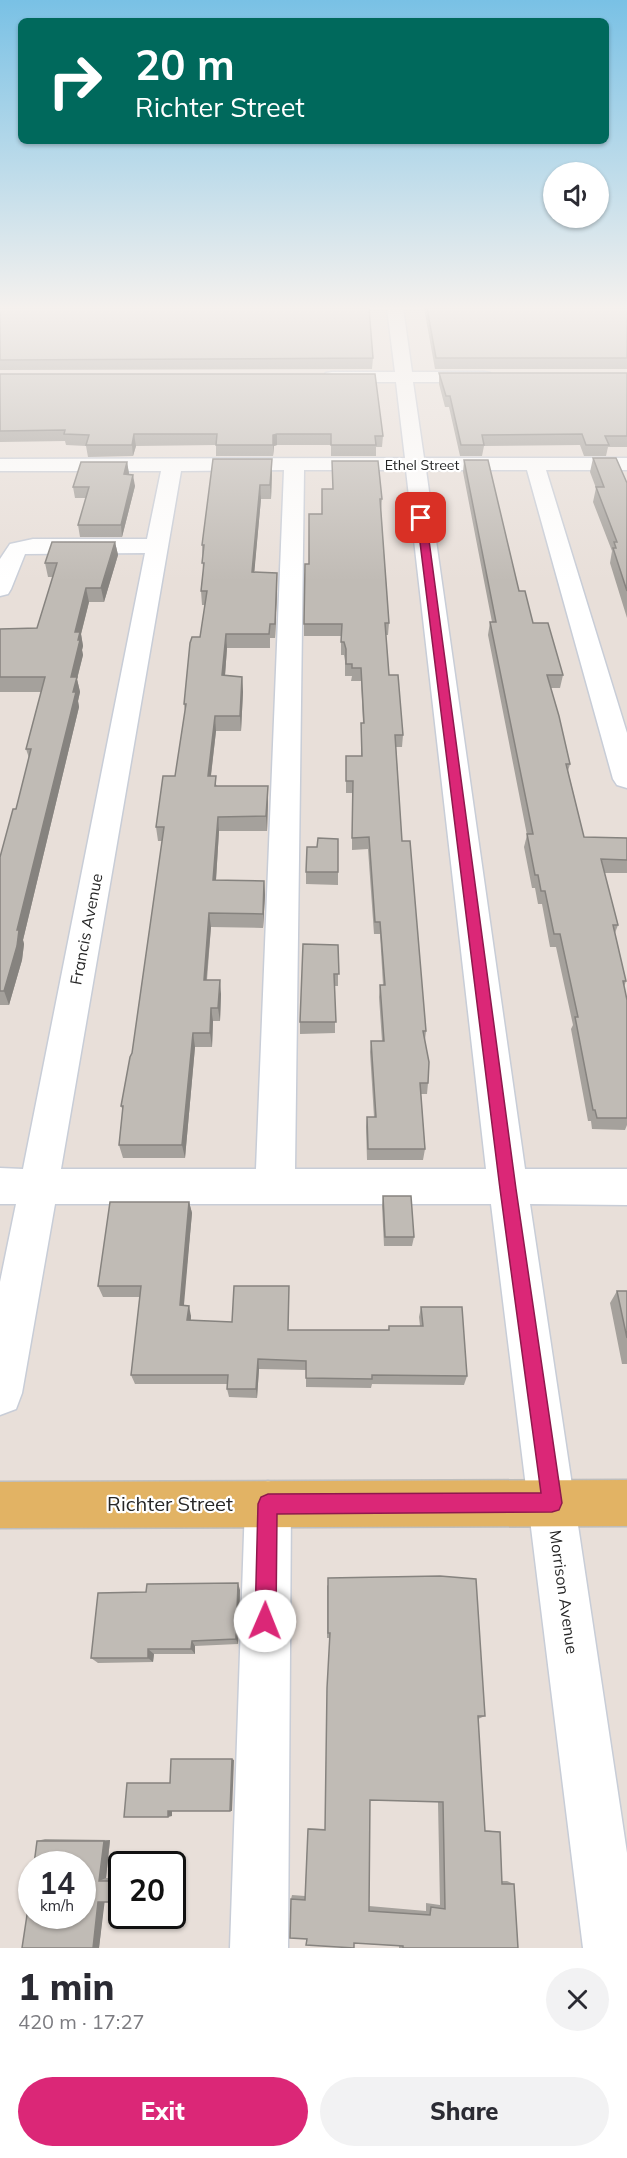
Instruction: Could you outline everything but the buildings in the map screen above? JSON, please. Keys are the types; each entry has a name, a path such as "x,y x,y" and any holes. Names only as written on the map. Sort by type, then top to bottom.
{"main road":[{"name":"Richter Street","path":"0,1505 627,1503"}],"street":[{"name":"Morrison Avenue","path":"406,399 508,1189 612,1948"},
{"name":"Ethel Street","path":"0,465 627,464"},
{"name":"Francis Avenue","path":"0,1393 172,465"},
{"path":"275,1188 294,465"},
{"path":"535,465 627,779"},
{"path":"0,589 11,559 18,549 33,546 158,546"},
{"path":"0,1186 627,1188"},
{"path":"259,1948 268,1504"}],"route":[{"path":"265,1621 268,1504 552,1503 508,1189 421,518"}]}
